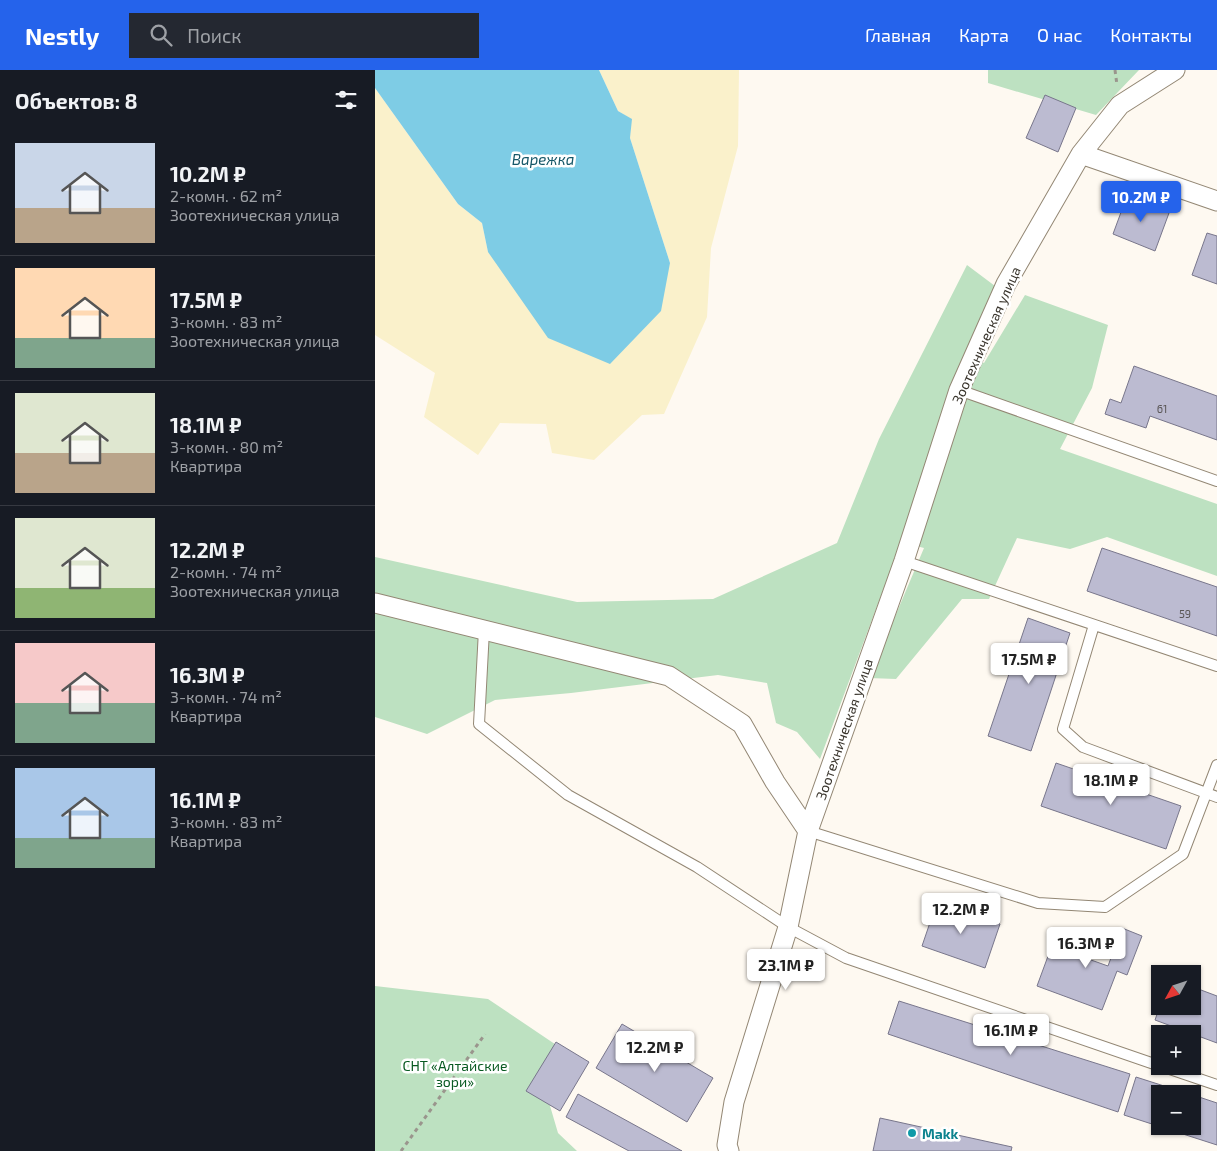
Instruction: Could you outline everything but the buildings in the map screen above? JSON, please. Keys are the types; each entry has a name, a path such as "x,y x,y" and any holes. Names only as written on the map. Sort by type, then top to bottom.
{"street":[{"name":"Зоотехническая улица","path":"729,1151 727,1144 734,1102 789,928 808,831 904,561 959,390 1006,284 1081,154 1119,105 1175,70"},
{"path":"1081,154 1217,201"},
{"path":"375,603 669,676 742,724 775,782 808,831"}],"lane":[{"path":"959,390 1217,481"},
{"path":"904,561 1217,666"},
{"path":"1094,625 1063,729 1083,747 1212,795"},
{"path":"484,630 479,724 568,795 697,867 789,928 846,958 1151,1063"},
{"path":"808,831 1038,903 1105,906 1183,854 1212,795 1217,765"},
{"path":"1188,1075 1217,1085"}],"path":[{"path":"401,1151 485,1034"}],"green space":[{"path":"988,70 1139,70 1096,115 988,83"},
{"path":"967,265 995,286 967,353 984,363 1025,295 1108,325 1092,388 1060,449 1217,504 1217,576 1107,537 1070,549 1017,538 989,599 962,599 896,679 869,678 924,548 901,542 820,759 797,732 776,723 767,683 718,675 571,693 495,700 427,734 375,717 375,557 577,602 713,599 837,543 879,439"},
{"name":"СНТ «Алтайские зори»","path":"375,986 488,999 583,1063 548,1099 558,1133 577,1151 375,1151"}],"sand":[{"path":"599,70 739,70 738,146 711,248 707,317 664,414 642,415 594,460 552,453 546,424 500,423 478,455 424,417 435,373 375,335 375,88 458,204 482,223 488,252 670,263 630,138 631,119 618,111"}],"water":[{"name":"Варежка","path":"375,70 599,70 618,111 632,119 630,138 670,263 661,311 610,364 548,338 488,252 482,223 458,204 375,88"}],"place":[{"name":"Makk","path":"912,1133"}]}
